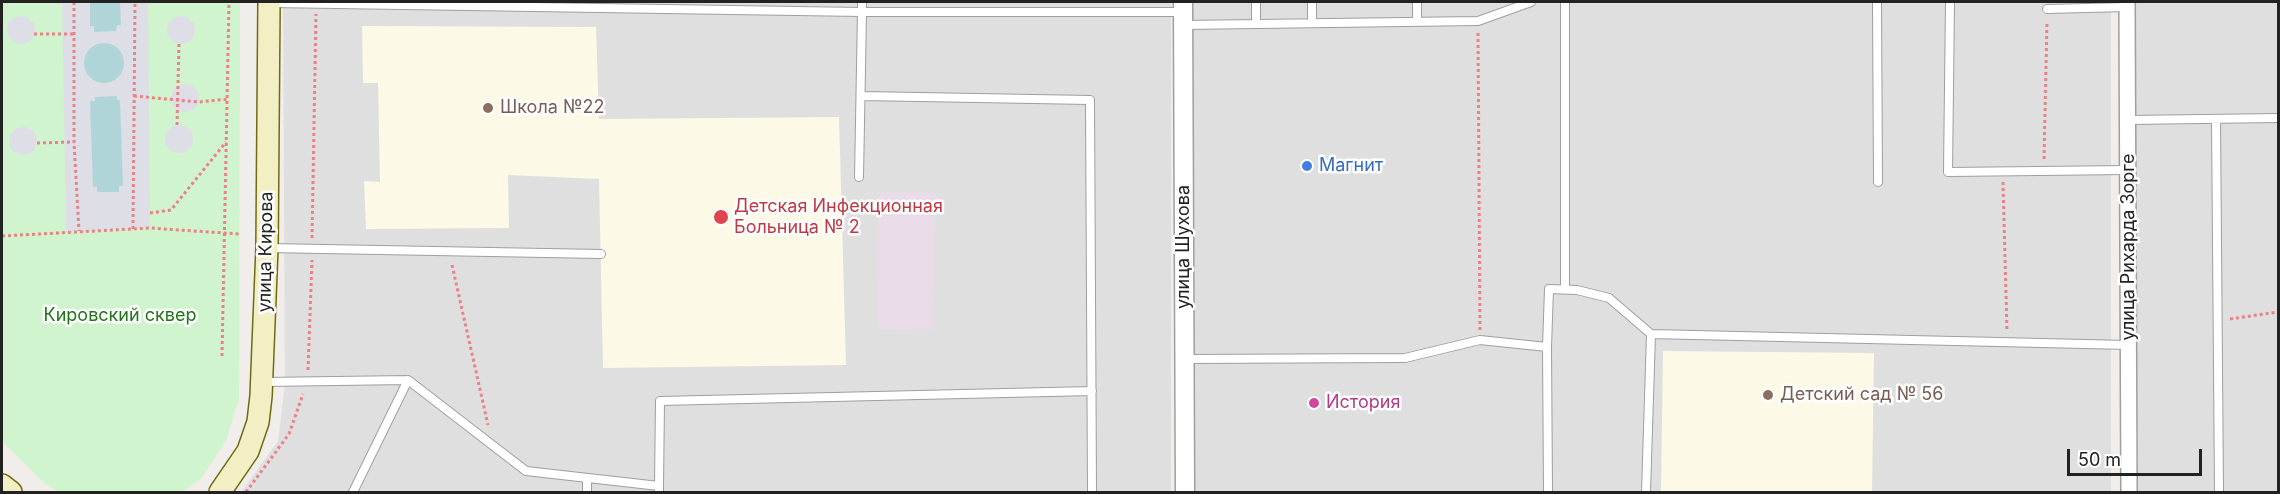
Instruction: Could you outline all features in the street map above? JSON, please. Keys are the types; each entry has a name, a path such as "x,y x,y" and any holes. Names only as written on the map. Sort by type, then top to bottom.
{"main road":[{"name":"улица Кирова","path":"220,492 248,451 258,422 262,382 267,248 269,2"},
{"path":"2,485 11,492"}],"street":[{"name":"улица Рихарда Зорге","path":"2127,4 2130,345 2128,492"},
{"name":"улица Шухова","path":"1183,13 1185,492"}],"lane":[{"path":"269,2 862,12 1183,13 1256,24 1478,21 1532,2"},
{"path":"859,177 862,2"},
{"path":"1256,2 1256,24"},
{"path":"1311,2 1312,23"},
{"path":"1417,2 1417,22"},
{"path":"1565,290 1566,2"},
{"path":"1877,2 1878,182"},
{"path":"1950,2 1948,172 2128,170"},
{"path":"2047,9 2127,4"},
{"path":"862,96 1090,100 1092,492"},
{"path":"2128,120 2278,118"},
{"path":"2216,119 2219,492"},
{"path":"267,248 601,254"},
{"path":"1548,492 1549,289 1609,298 1650,334 2130,345"},
{"path":"1646,492 1650,334"},
{"path":"1184,359 1406,358 1480,340 1547,346"},
{"path":"262,382 408,380 526,471 659,489 660,402 1092,391"},
{"path":"353,492 408,380"},
{"path":"587,478 587,492"}],"path":[{"path":"74,2 74,142 79,231"},
{"path":"133,229 135,2"},
{"path":"222,356 229,2"},
{"path":"2044,172 2047,9"},
{"path":"1478,21 1480,340"},
{"path":"34,34 74,34"},
{"path":"177,125 179,44"},
{"path":"134,96 199,102 228,99"},
{"path":"150,213 171,210 227,141"},
{"path":"37,143 74,142"},
{"path":"2003,171 2007,342"},
{"path":"2,236 133,229 239,234"},
{"path":"448,251 492,445"},
{"path":"2216,321 2278,312"}],"shaded area":[{"path":"62,2 148,2 150,228 66,232"},
{"path":"283,2 1171,2 1171,492 241,492 278,441 285,384"},
{"path":"1191,2 2111,2 2111,492 1192,492"},
{"path":"2133,2 2278,2 2278,492 2138,492"},
{"path":"21,16 31,20 35,30 31,40 21,44 11,40 7,30 11,20"},
{"path":"181,16 191,20 195,30 191,40 181,44 171,40 167,30 171,20"},
{"path":"362,26 596,27 599,119 839,117 846,365 603,368 599,179 508,175 509,228 366,229 364,181 380,182 378,83 363,83"},
{"path":"185,84 195,88 199,98 195,108 185,112 175,108 171,98 175,88"},
{"path":"179,125 189,129 193,139 189,149 179,153 169,149 165,139 169,129"},
{"path":"23,127 33,131 37,141 33,151 23,155 13,151 9,141 13,131"},
{"path":"879,192 935,193 932,330 877,329"},
{"name":"Детский сад № 56","path":"1663,351 1874,353 1872,492 1661,492"}],"green space":[{"name":"Кировский сквер","path":"2,2 240,2 239,399 226,441 201,479 182,492 59,492 44,483 2,441"}],"water":[{"path":"90,2 120,2 121,25 117,25 116,31 94,32 94,26 90,26"},
{"path":"104,43 118,49 124,63 118,77 104,83 90,77 84,63 90,49"},
{"path":"117,96 117,100 120,100 123,186 119,186 119,192 97,192 97,187 93,187 90,101 95,101 95,97"}],"place":[{"name":"Школа №22","path":"488,108"},
{"name":"Магнит","path":"1307,166"},
{"name":"Детская Инфекционная Больница № 2","path":"721,217"},
{"name":"Детский сад № 56","path":"1768,395"},
{"name":"История","path":"1314,403"}]}
